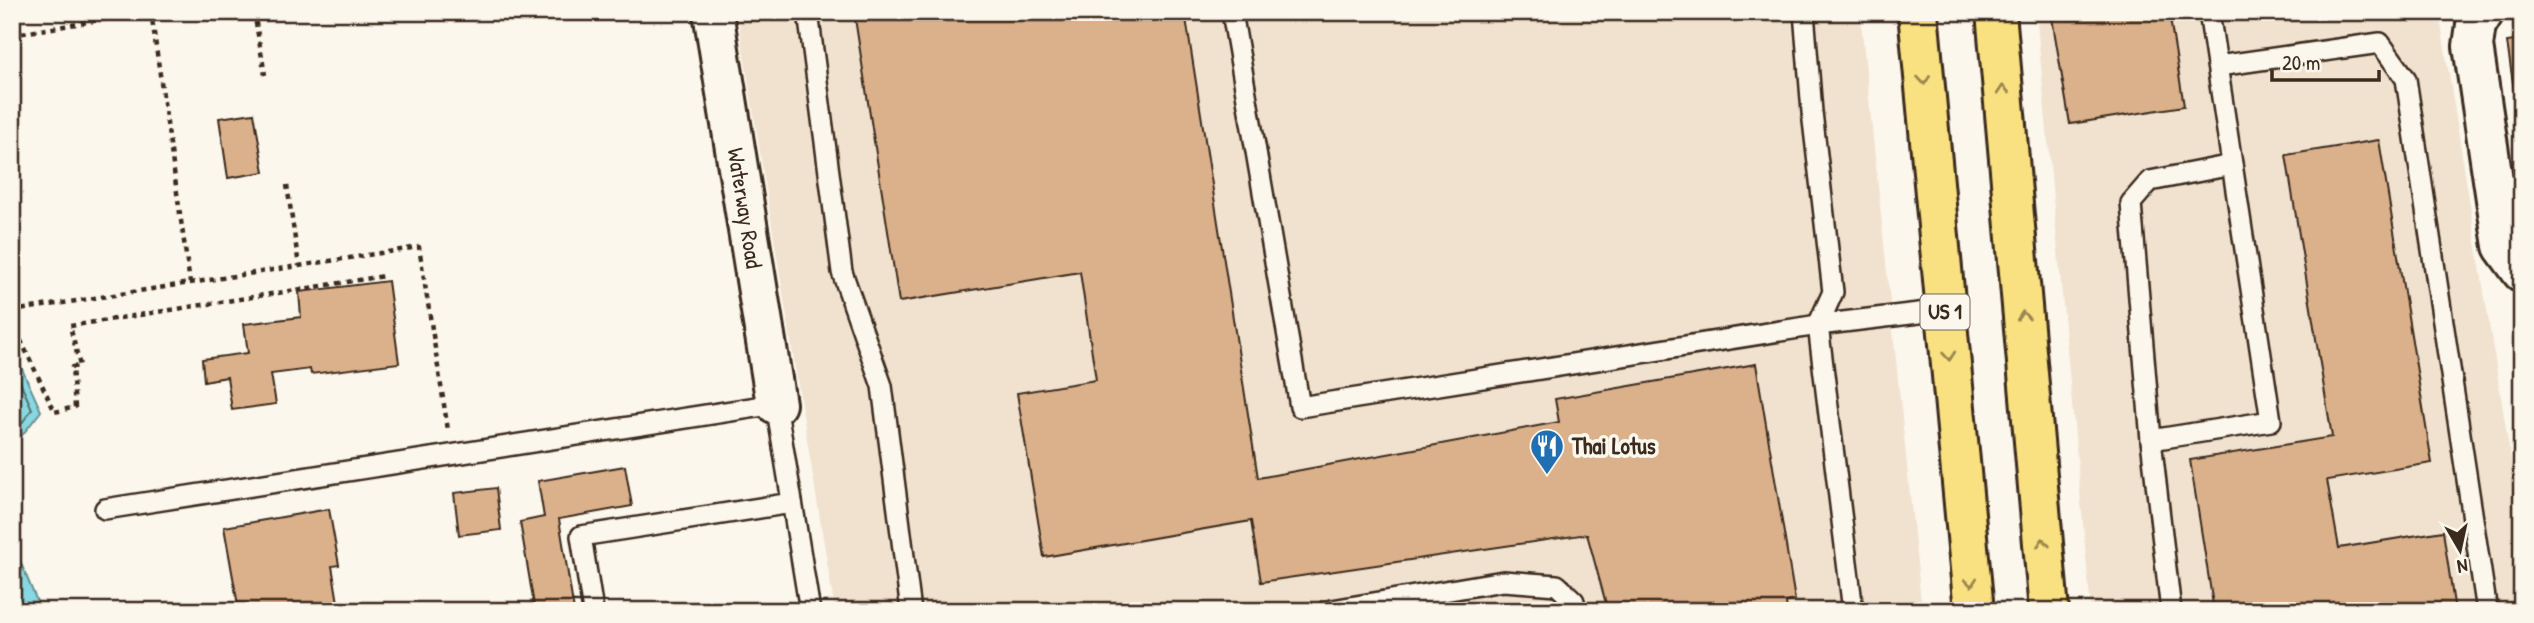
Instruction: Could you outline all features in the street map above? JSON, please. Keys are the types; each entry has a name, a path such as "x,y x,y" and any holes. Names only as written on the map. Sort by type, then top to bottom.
{"main road":[{"name":"US 1","path":"1917,12 1974,611"},
{"path":"1996,12 2049,611"}],"street":[{"name":"Waterway Road","path":"713,12 776,404"},
{"path":"2484,12 2476,25 2473,46 2503,246 2522,272"}],"lane":[{"path":"808,12 842,272 882,386 911,611"},
{"path":"1232,12 1300,407 1818,325 1944,310"},
{"path":"1804,12 1812,112 1833,292 1818,325 1853,611"},
{"path":"2151,440 2271,421 2209,12"},
{"path":"2218,66 2380,43 2406,79 2487,611"},
{"path":"2171,611 2151,440 2131,203 2150,181 2232,165"},
{"path":"105,509 776,404 810,611"},
{"path":"593,611 581,536 792,502"},
{"path":"1326,611 1503,581 1558,585 1574,601 1576,611"}],"path":[{"path":"12,35 148,12 190,283"},
{"path":"254,12 265,75"},
{"path":"288,185 299,266"},
{"path":"12,311 419,247 452,455"},
{"path":"12,321 55,412 75,407 72,368 80,366 70,326 384,276"}],"shaded area":[{"path":"737,12 1860,12 1922,611 835,611"},
{"path":"2036,12 2439,12 2522,528 2522,611 2091,611"}],"water":[{"path":"12,347 41,411 12,448"},
{"path":"12,542 41,611 12,611"}],"building":[{"path":"854,12 1185,12 1258,478 1559,422 1555,399 1756,364 1795,600 1786,602 1787,611 1608,611 1587,534 1261,582 1251,521 1044,557 1017,393 1096,380 1080,272 899,302"},
{"path":"2051,12 2169,12 2184,106 2070,124"},
{"path":"2522,40 2522,117 2518,118 2507,42"},
{"path":"254,113 264,172 228,178 219,118"},
{"path":"2379,140 2432,463 2327,480 2339,548 2443,531 2455,611 2214,611 2190,460 2332,437 2286,155"},
{"path":"388,281 399,363 311,374 310,369 271,374 276,404 232,410 227,377 204,381 202,359 248,353 244,324 301,317 299,292"},
{"path":"625,466 632,506 559,519 574,611 535,611 520,522 544,517 538,481"},
{"path":"496,488 501,530 459,535 454,493"},
{"path":"329,509 339,565 332,566 339,609 346,608 346,611 239,611 224,527"}],"place":[{"name":"Thai Lotus","path":"1547,476"}]}
